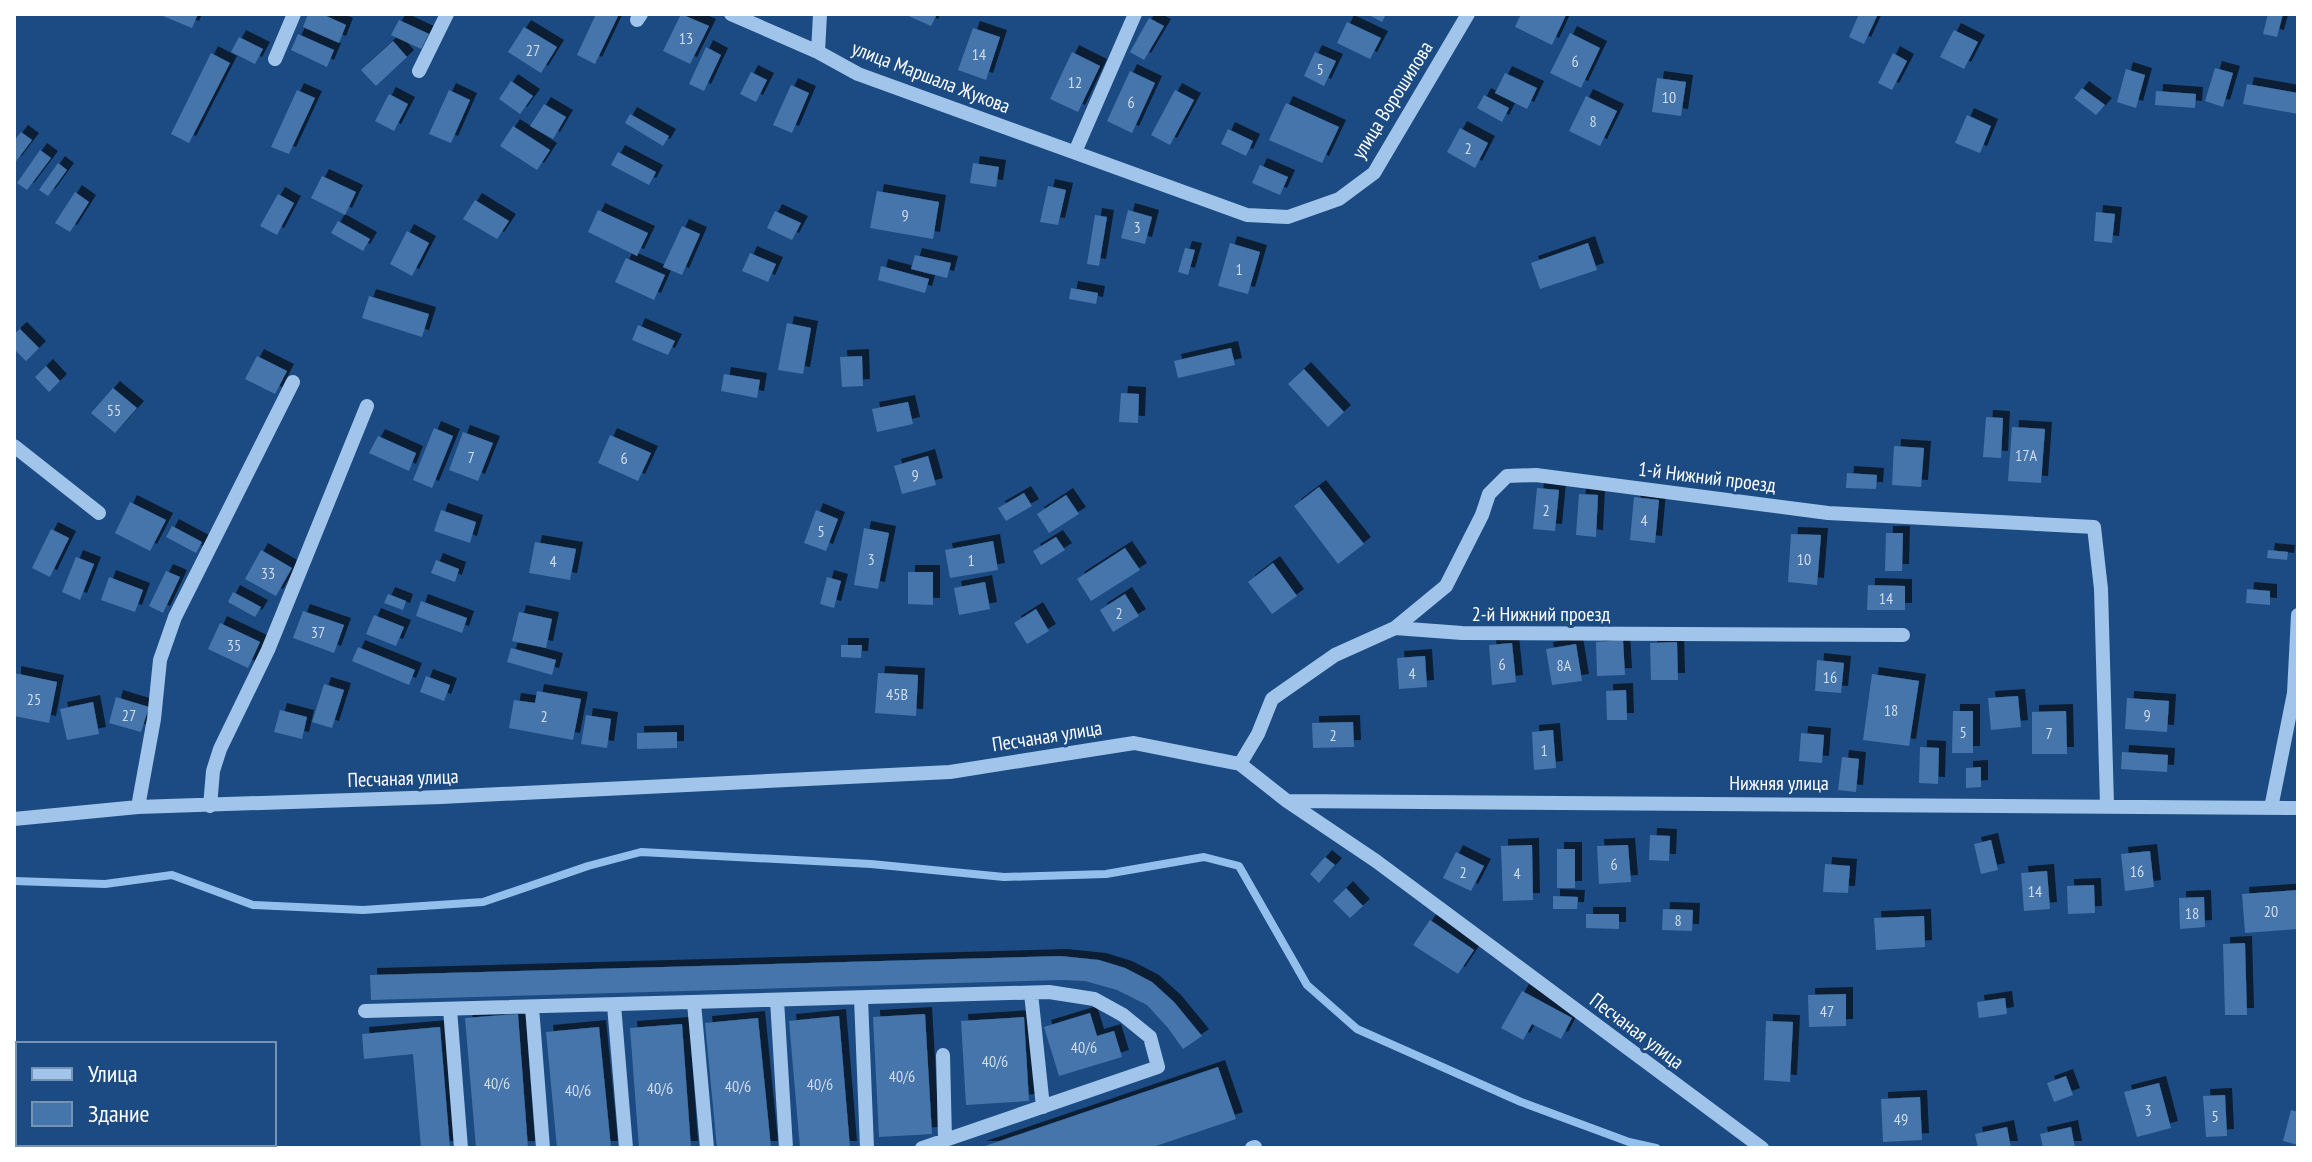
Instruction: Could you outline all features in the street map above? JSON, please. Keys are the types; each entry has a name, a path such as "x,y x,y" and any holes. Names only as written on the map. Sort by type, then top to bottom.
{"street":[{"path":"275,59 294,14"},
{"path":"419,71 447,14"},
{"name":"улица Маршала Жукова","path":"731,14 818,52 858,74 1247,215"},
{"path":"818,52 820,14"},
{"path":"1075,152 1135,14"},
{"name":"улица Ворошилова","path":"1247,215 1288,217 1339,199 1374,173 1468,14"},
{"path":"138,807 154,719 160,660 175,617 293,382"},
{"path":"210,806 213,771 220,749 268,650 367,406"},
{"path":"14,446 99,513"},
{"name":"1-й Нижний проезд","path":"1395,628 1446,586 1482,515 1489,494 1507,476 1536,475 1828,513 2094,527 2101,589 2107,805"},
{"path":"2271,808 2294,693 2298,615"},
{"name":"2-й Нижний проезд","path":"1240,764 1258,734 1272,699 1335,655 1395,628 1462,633 1903,635"},
{"name":"Песчаная улица","path":"14,819 138,807 441,797 950,772 1134,743 1240,764 1287,801 1376,861 1762,1148"},
{"name":"Нижняя улица","path":"1287,801 2298,808"},
{"path":"365,1011 1049,992 1094,999 1123,1015 1150,1037 1158,1067 922,1148"},
{"path":"1031,993 1043,1107"},
{"path":"861,998 867,1148"},
{"path":"777,1000 786,1148"},
{"path":"694,1003 707,1148"},
{"path":"614,1005 626,1148"},
{"path":"532,1007 543,1148"},
{"path":"450,1009 461,1148"},
{"path":"943,1055 945,1140"}],"building":[{"path":"158,14 198,14 192,28"},
{"path":"308,14 322,14 346,25 339,43 303,27"},
{"path":"596,14 619,14 595,64 577,55"},
{"path":"681,14 709,26 690,64 663,51"},
{"path":"904,14 937,14 931,26"},
{"path":"1367,14 1386,14 1382,22"},
{"path":"1521,14 1566,15 1552,45 1515,27"},
{"path":"1859,14 1878,14 1864,44 1849,37"},
{"path":"2268,14 2283,14 2277,37 2263,34"},
{"path":"1149,18 1164,26 1144,60 1130,52"},
{"path":"399,20 429,34 421,49 391,35"},
{"path":"1347,22 1381,38 1370,59 1337,43"},
{"path":"524,27 557,47 541,73 508,52"},
{"path":"973,28 1000,37 986,80 958,70"},
{"path":"1954,30 1978,42 1964,69 1940,57"},
{"path":"1570,33 1600,48 1581,88 1550,73"},
{"path":"298,34 334,50 327,67 291,50"},
{"path":"239,37 263,49 255,64 231,52"},
{"path":"393,41 407,57 376,86 361,70"},
{"path":"706,47 721,55 704,91 689,84"},
{"path":"1072,52 1100,66 1078,112 1050,99"},
{"path":"1315,52 1336,61 1324,86 1304,76"},
{"path":"211,53 230,63 189,143 171,134"},
{"path":"1893,53 1907,61 1892,90 1878,83"},
{"path":"2215,68 2233,73 2223,107 2205,101"},
{"path":"2126,69 2145,75 2136,108 2117,102"},
{"path":"1130,71 1155,83 1132,133 1107,121"},
{"path":"751,72 767,80 756,102 740,94"},
{"path":"1505,73 1537,88 1527,109 1495,93"},
{"path":"1657,78 1686,82 1681,116 1652,112"},
{"path":"511,81 533,96 520,114 499,99"},
{"path":"2247,84 2298,93 2298,114 2243,104"},
{"path":"791,85 809,93 792,133 773,125"},
{"path":"2082,88 2105,105 2096,115 2074,98"},
{"path":"297,90 315,98 289,154 271,147"},
{"path":"449,90 470,100 451,143 429,134"},
{"path":"1175,90 1194,100 1170,145 1151,135"},
{"path":"2156,91 2196,94 2195,108 2155,105"},
{"path":"389,94 408,104 394,131 375,121"},
{"path":"1484,95 1509,108 1502,122 1477,108"},
{"path":"1586,96 1617,111 1600,146 1569,131"},
{"path":"1286,103 1339,127 1322,163 1269,140"},
{"path":"544,104 566,117 553,139 530,126"},
{"path":"630,114 669,136 663,146 625,123"},
{"path":"1967,115 1991,126 1980,153 1955,143"},
{"path":"513,126 550,150 537,170 500,146"},
{"path":"1460,128 1488,143 1475,168 1447,152"},
{"path":"1228,129 1253,141 1246,156 1221,144"},
{"path":"21,132 32,140 14,164 14,141"},
{"path":"40,150 51,158 27,190 17,183"},
{"path":"618,152 656,172 649,185 611,165"},
{"path":"58,163 67,170 48,196 39,190"},
{"path":"973,163 999,167 996,187 970,183"},
{"path":"1260,165 1288,177 1280,195 1252,183"},
{"path":"322,176 356,192 345,215 311,198"},
{"path":"1048,186 1066,190 1058,225 1040,222"},
{"path":"877,191 939,202 933,239 870,228"},
{"path":"75,192 89,202 70,232 55,223"},
{"path":"278,194 294,203 277,235 260,226"},
{"path":"475,200 509,221 497,239 463,219"},
{"path":"598,210 648,233 637,256 588,232"},
{"path":"1128,210 1152,217 1145,244 1121,238"},
{"path":"775,211 801,223 792,240 767,228"},
{"path":"2096,212 2115,214 2112,243 2094,241"},
{"path":"1095,215 1107,217 1099,266 1087,264"},
{"path":"338,221 370,239 363,251 331,233"},
{"path":"682,226 700,234 682,275 663,267"},
{"path":"407,231 429,243 412,276 390,264"},
{"path":"1230,243 1260,252 1248,294 1218,286"},
{"path":"1588,243 1597,270 1540,289 1531,263"},
{"path":"1185,248 1195,250 1188,275 1178,272"},
{"path":"750,253 776,264 768,282 742,271"},
{"path":"915,255 951,263 947,278 911,269"},
{"path":"626,258 665,275 654,300 615,282"},
{"path":"881,266 929,279 925,293 878,280"},
{"path":"1071,288 1098,293 1096,304 1069,299"},
{"path":"369,296 429,314 422,337 362,318"},
{"path":"787,323 811,328 803,374 778,370"},
{"path":"638,325 675,341 668,355 632,340"},
{"path":"20,329 39,348 26,361 14,349 14,334"},
{"path":"1231,348 1235,365 1178,378 1174,361"},
{"path":"257,356 287,371 275,394 245,379"},
{"path":"862,356 863,386 842,387 840,357"},
{"path":"46,366 60,381 49,392 35,377"},
{"path":"1304,369 1344,412 1328,427 1288,384"},
{"path":"724,374 760,380 757,398 721,391"},
{"path":"113,388 137,408 115,433 91,413"},
{"path":"1121,393 1139,394 1138,423 1119,422"},
{"path":"908,402 913,424 877,432 872,409"},
{"path":"1986,417 2003,418 2001,458 1983,457"},
{"path":"2012,427 2045,429 2041,483 2008,481"},
{"path":"434,428 453,436 432,488 413,480"},
{"path":"463,432 493,443 478,481 449,470"},
{"path":"610,435 651,453 638,481 598,463"},
{"path":"378,436 416,453 409,471 369,453"},
{"path":"1894,446 1924,448 1921,487 1892,485"},
{"path":"928,456 936,485 902,494 894,466"},
{"path":"1847,473 1877,475 1876,489 1846,488"},
{"path":"1319,487 1364,544 1338,564 1294,506"},
{"path":"1537,488 1559,490 1555,531 1533,529"},
{"path":"1024,493 1032,506 1006,521 998,508"},
{"path":"1579,494 1598,495 1596,537 1576,535"},
{"path":"1066,495 1079,514 1049,533 1037,514"},
{"path":"1634,497 1659,500 1655,543 1630,540"},
{"path":"130,502 166,520 150,551 115,533"},
{"path":"441,510 476,522 470,543 434,531"},
{"path":"816,510 838,519 826,551 804,543"},
{"path":"172,526 202,542 196,553 166,537"},
{"path":"864,528 889,533 878,589 854,585"},
{"path":"51,529 69,538 50,577 32,568"},
{"path":"1886,533 1903,533 1902,571 1885,571"},
{"path":"1791,534 1821,535 1817,585 1788,582"},
{"path":"1056,537 1065,550 1041,565 1033,551"},
{"path":"993,541 998,570 950,578 945,550"},
{"path":"535,542 576,549 570,580 529,573"},
{"path":"1125,548 1140,570 1091,601 1077,579"},
{"path":"261,550 292,568 276,596 245,579"},
{"path":"2268,550 2288,552 2287,560 2267,558"},
{"path":"76,557 94,564 80,600 62,592"},
{"path":"436,560 459,569 455,582 431,573"},
{"path":"1273,563 1297,596 1272,614 1248,582"},
{"path":"166,571 180,577 163,613 149,606"},
{"path":"908,572 933,572 933,605 908,604"},
{"path":"109,577 143,590 135,612 101,600"},
{"path":"827,577 841,581 834,608 820,604"},
{"path":"985,582 990,609 959,615 954,588"},
{"path":"1868,585 1905,586 1905,610 1867,610"},
{"path":"2247,589 2270,591 2270,605 2246,603"},
{"path":"233,592 261,607 255,617 228,602"},
{"path":"388,594 406,601 403,610 384,603"},
{"path":"1125,594 1139,616 1113,632 1100,610"},
{"path":"421,601 467,618 462,633 416,616"},
{"path":"1036,609 1049,631 1027,644 1014,623"},
{"path":"303,611 344,625 334,653 293,638"},
{"path":"519,612 552,619 546,648 512,641"},
{"path":"374,615 404,627 396,646 366,634"},
{"path":"220,623 260,642 248,668 208,649"},
{"path":"1623,640 1625,675 1597,676 1596,642"},
{"path":"1677,642 1678,680 1651,680 1650,643"},
{"path":"1512,643 1516,682 1492,685 1489,645"},
{"path":"1576,644 1582,681 1552,685 1546,649"},
{"path":"841,645 862,645 861,658 841,657"},
{"path":"358,647 415,670 409,685 352,661"},
{"path":"511,648 556,660 552,675 507,662"},
{"path":"1425,656 1427,687 1399,689 1397,658"},
{"path":"1817,660 1844,663 1841,693 1815,691"},
{"path":"14,673 57,682 49,723 14,716"},
{"path":"878,673 918,675 916,716 875,713"},
{"path":"1872,674 1919,681 1909,746 1863,740"},
{"path":"426,676 450,685 444,701 420,692"},
{"path":"324,684 344,690 332,728 312,722"},
{"path":"1626,690 1627,720 1607,720 1606,691"},
{"path":"537,691 581,699 573,740 509,728 514,700 535,703"},
{"path":"2018,696 2021,727 1991,730 1988,698"},
{"path":"116,697 149,707 141,732 109,723"},
{"path":"2127,698 2169,701 2167,732 2125,729"},
{"path":"93,702 99,734 67,740 60,709"},
{"path":"280,710 307,717 302,739 274,732"},
{"path":"1953,711 1973,711 1973,753 1952,753"},
{"path":"2066,711 2067,754 2032,754 2032,712"},
{"path":"586,715 611,719 607,748 581,744"},
{"path":"1353,722 1354,747 1313,748 1312,723"},
{"path":"1553,730 1556,768 1534,770 1532,732"},
{"path":"677,732 677,748 637,749 637,733"},
{"path":"1801,733 1824,735 1822,763 1799,761"},
{"path":"1920,747 1939,748 1938,784 1919,783"},
{"path":"2122,752 2168,755 2167,772 2121,769"},
{"path":"1842,757 1859,759 1856,792 1838,790"},
{"path":"1981,767 1981,787 1966,788 1966,768"},
{"path":"1650,835 1670,836 1669,861 1649,860"},
{"path":"1991,840 1998,870 1981,874 1974,844"},
{"path":"1532,845 1533,900 1503,901 1501,846"},
{"path":"1628,845 1631,882 1599,884 1597,846"},
{"path":"1557,849 1575,849 1575,888 1557,888"},
{"path":"2150,851 2154,887 2125,891 2121,854"},
{"path":"1456,852 1484,866 1471,891 1443,878"},
{"path":"1325,857 1335,865 1319,883 1310,874"},
{"path":"1825,864 1850,866 1848,893 1823,892"},
{"path":"2047,871 2050,909 2024,911 2021,873"},
{"path":"2094,885 2095,913 2068,914 2067,886"},
{"path":"1346,888 1363,906 1350,918 1333,901"},
{"path":"2298,890 2298,929 2245,933 2242,894"},
{"path":"1553,896 1578,897 1577,909 1553,909"},
{"path":"2204,897 2205,927 2180,929 2179,898"},
{"path":"1663,909 1693,910 1692,931 1662,930"},
{"path":"1586,914 1619,914 1619,929 1586,928"},
{"path":"1924,916 1925,947 1876,950 1874,918"},
{"path":"1430,920 1474,950 1458,974 1413,945"},
{"path":"2245,943 2247,1015 2225,1015 2223,944"},
{"path":"1060,956 1099,960 1125,968 1152,982 1174,1002 1202,1036 1183,1049 1147,1005 1117,990 1085,981 1062,980 371,1000 370,975"},
{"path":"1522,991 1572,1018 1561,1039 1532,1024 1523,1040 1501,1028"},
{"path":"1846,994 1846,1026 1809,1027 1808,995"},
{"path":"2005,998 2007,1014 1979,1018 1977,1002"},
{"path":"1090,1013 1097,1036 1114,1031 1122,1057 1059,1076 1044,1027"},
{"path":"518,1014 528,1148 476,1148 465,1018"},
{"path":"925,1014 932,1134 879,1137 873,1017"},
{"path":"839,1016 850,1148 800,1148 789,1021"},
{"path":"1024,1017 1029,1101 966,1105 961,1021"},
{"path":"758,1018 771,1148 717,1148 705,1023"},
{"path":"1766,1021 1793,1022 1790,1082 1764,1080"},
{"path":"682,1024 691,1148 639,1148 630,1028"},
{"path":"440,1027 450,1148 421,1148 413,1054 364,1059 362,1034"},
{"path":"599,1027 611,1148 557,1148 546,1032"},
{"path":"1218,1067 1236,1119 1150,1148 979,1148"},
{"path":"2066,1076 2073,1095 2054,1102 2047,1083"},
{"path":"2159,1083 2171,1128 2137,1137 2124,1092"},
{"path":"2225,1095 2227,1136 2206,1137 2203,1096"},
{"path":"1920,1097 1922,1140 1883,1142 1881,1099"},
{"path":"2291,1110 2298,1112 2298,1145 2283,1141"},
{"path":"2007,1127 2011,1148 1978,1148 1975,1134"},
{"path":"2071,1127 2075,1148 2043,1148 2040,1134"}],"waterway":[{"path":"14,881 105,884 172,875 253,905 363,910 483,902 588,866 641,852 871,864 1004,877 1106,874 1204,857 1239,866 1307,985 1357,1029 1521,1102 1629,1142 1656,1148"}]}
